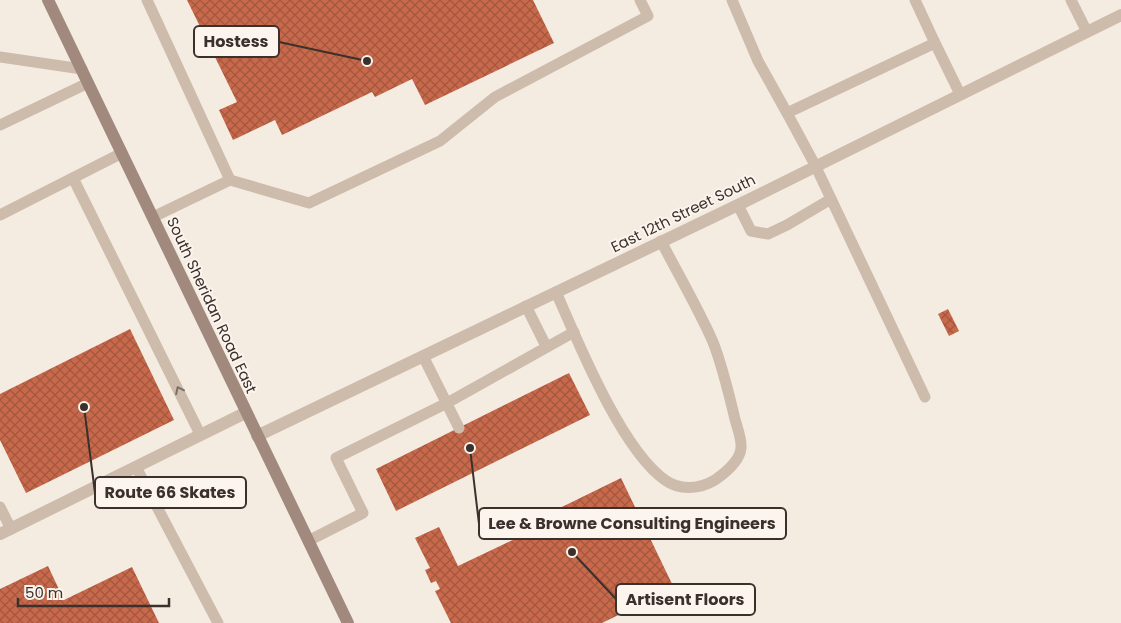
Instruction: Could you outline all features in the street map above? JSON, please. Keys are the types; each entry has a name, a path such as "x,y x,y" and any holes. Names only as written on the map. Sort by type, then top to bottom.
{"main road":[{"name":"South Sheridan Road East","path":"48,0 245,413 348,623"}],"street":[{"name":"East 12th Street South","path":"257,436 738,205 815,165 1121,15"},
{"path":"5,531 245,413"}],"lane":[{"path":"147,0 230,180"},
{"path":"152,217 230,180 309,204 440,141 496,97 648,16 640,0"},
{"path":"732,0 758,61 815,165 925,397"},
{"path":"915,0 960,94"},
{"path":"1071,0 1087,32"},
{"path":"787,114 935,43"},
{"path":"0,57 82,69"},
{"path":"0,125 88,83"},
{"path":"0,215 122,153"},
{"path":"74,178 200,434"},
{"path":"738,205 751,231 768,234 831,199"},
{"path":"556,292 628,439 654,471 667,482 684,488 702,487 731,467 741,449 728,388 712,342 661,241"},
{"path":"526,306 546,346"},
{"path":"308,541 363,514 336,458 447,403 574,332"},
{"path":"423,356 460,428"},
{"path":"136,467 218,623"},
{"path":"0,507 5,531"}],"building":[{"path":"187,0 533,0 554,43 425,105 412,79 375,97 372,92 282,135 275,120 233,140 219,110 237,102"},
{"path":"948,309 959,331 949,336 938,314"},
{"path":"130,329 174,420 26,493 0,440 0,394"},
{"path":"569,373 590,415 396,511 376,469"},
{"path":"621,478 674,588 602,623 451,623 435,591 440,589 436,581 431,583 425,570 430,568 415,538 439,527 458,566 521,536 517,529"},
{"path":"48,566 64,600 132,567 159,623 0,623 0,589"}],"place":[{"name":"Hostess","path":"367,61"},
{"name":"Route 66 Skates","path":"84,407"},
{"name":"Lee & Browne Consulting Engineers","path":"470,448"},
{"name":"Artisent Floors","path":"572,552"}]}
